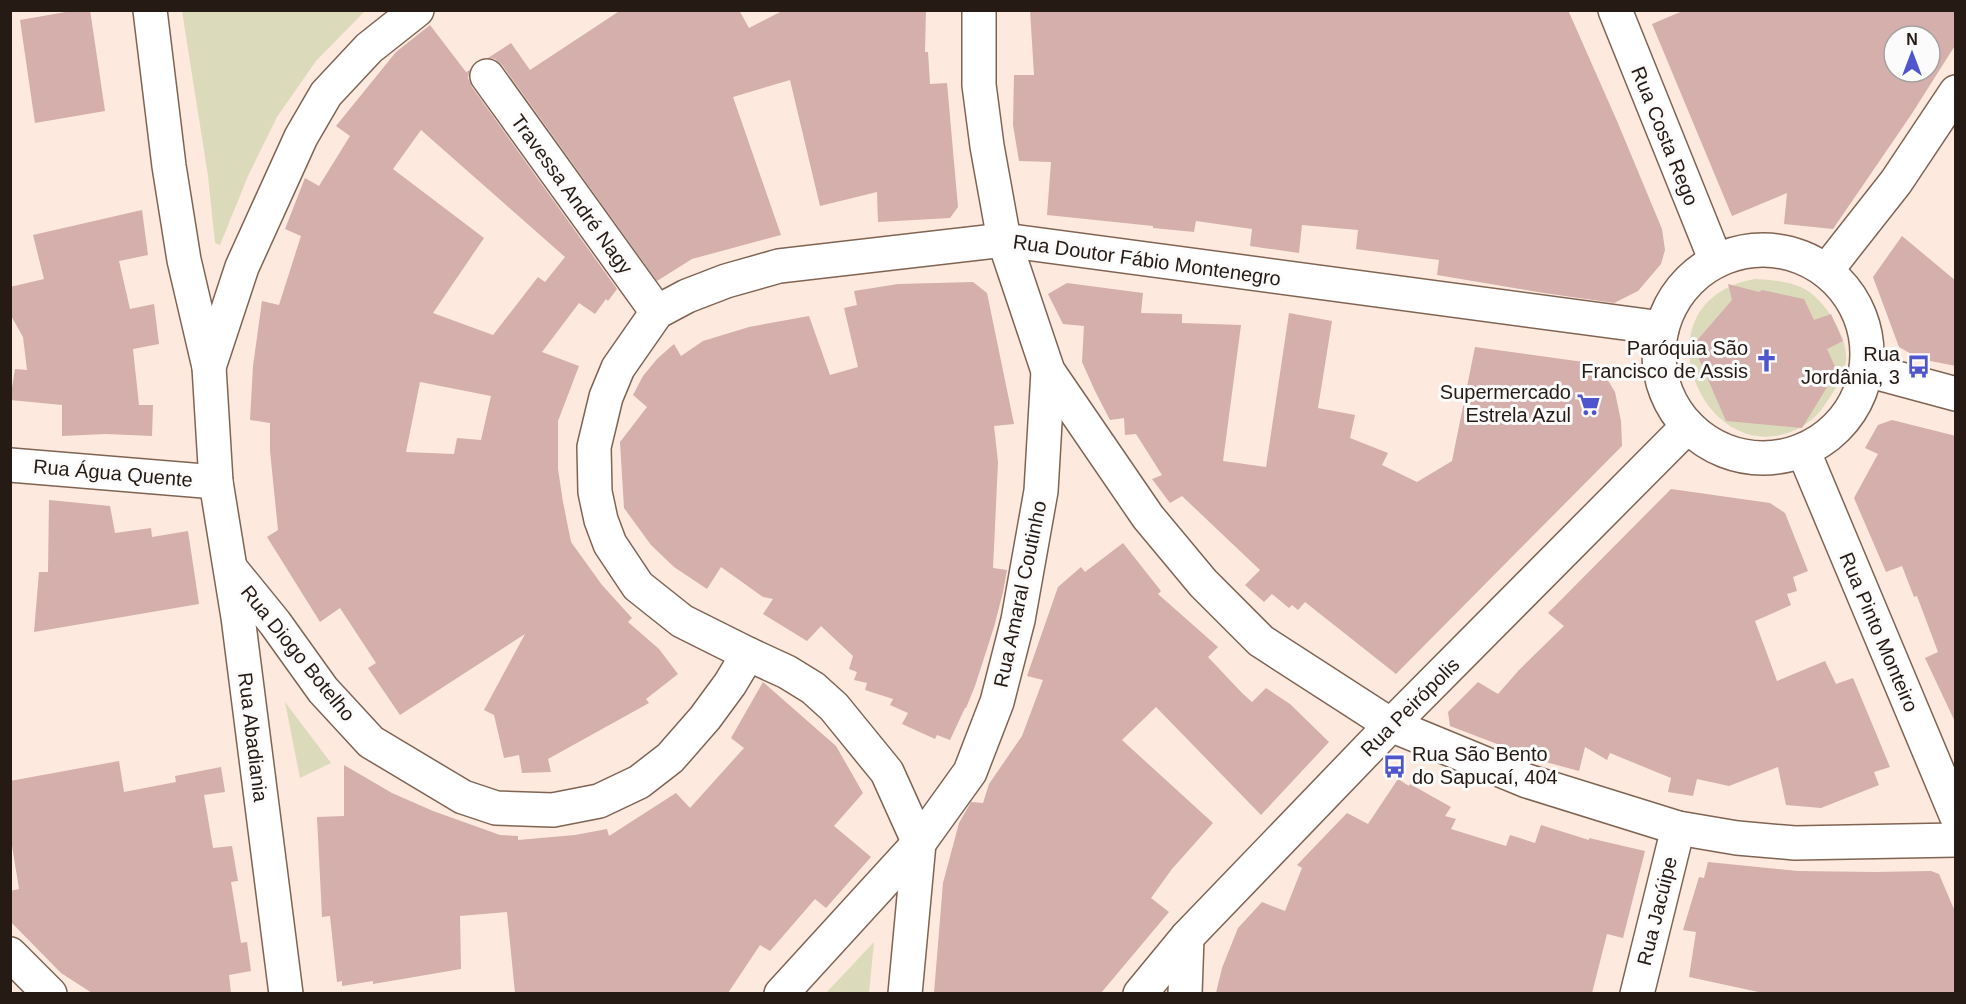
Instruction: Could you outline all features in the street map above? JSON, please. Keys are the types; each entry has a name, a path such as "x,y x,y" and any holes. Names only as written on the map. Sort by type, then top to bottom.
{"street":[{"path":"150,10 169,166 184,260 209,367"},
{"path":"979,10 979,85 987,146 1004,240 1048,371 1148,517 1203,583 1261,641 1391,725 1527,781 1678,828 1737,838 1794,843 1956,840"},
{"name":"Rua Costa Rego","path":"1615,10 1716,261"},
{"path":"209,367 242,267 292,155 326,94 369,48 407,14"},
{"name":"Travessa André Nagy","path":"487,76 657,312"},
{"path":"1826,271 1896,183 1956,92"},
{"name":"Rua Doutor Fábio Montenegro","path":"657,312 726,281 779,266 1004,240 1322,284 1662,327"},
{"path":"1773,250 1801,257 1826,271 1847,291 1861,315 1867,342 1867,370 1855,404 1833,431 1803,450 1773,457 1742,456 1713,445 1688,426 1668,397 1659,363 1662,327 1673,301 1692,278 1716,261 1744,252 1773,250"},
{"path":"184,260 194,267 206,270 242,267"},
{"path":"657,312 618,368 606,397 594,447 595,492 601,520 610,544 638,586 682,621 787,672 813,688 834,707 886,772 919,843 905,993"},
{"name":"Rua Abadiania","path":"209,367 216,482 231,569 286,993"},
{"path":"1867,370 1956,394"},
{"name":"Rua Amaral Coutinho","path":"781,993 919,843 970,772 997,702 1018,620 1041,491 1048,371"},
{"name":"Rua Peirópolis","path":"1140,993 1187,937 1391,725 1688,426"},
{"name":"Rua Pinto Monteiro","path":"1803,450 1956,815"},
{"name":"Rua Água Quente","path":"10,465 216,482"},
{"name":"Rua Diogo Botelho","path":"231,569 275,623 323,690 371,742 463,797 496,808 553,810 599,801 639,782 670,758 705,718 748,654"},
{"name":"Rua Jacúipe","path":"1637,993 1678,828"},
{"path":"1185,993 1187,937"},
{"path":"10,954 50,993"}],"green space":[{"path":"182,11 365,11 316,61 277,117 248,176 220,245 215,243 208,176"},
{"name":"Paróquia São Francisco de Assis","path":"1755,279 1789,283 1808,291 1822,304 1835,322 1846,352 1841,379 1820,411 1806,424 1784,434 1753,435 1726,423 1705,401 1693,373 1690,343 1698,315 1719,292"},
{"path":"285,702 331,763 300,778"},
{"path":"874,942 869,993 826,993"}],"building":[{"path":"77,10 90,10 105,111 35,123 20,20"},
{"path":"621,10 739,10 749,28 784,10 926,10 925,52 928,52 930,84 947,83 958,207 950,218 878,222 877,192 820,206 790,80 733,97 781,235 692,259 657,281 502,65 495,59 488,58 511,43 530,70"},
{"path":"1030,10 1568,10 1662,229 1665,250 1661,264 1638,291 1614,303 1437,275 1439,260 1356,249 1358,230 1302,225 1299,253 1250,246 1252,229 1196,221 1194,232 1047,215 1051,162 1019,161 1013,125 1014,75 1034,75"},
{"path":"1685,10 1956,10 1956,44 1942,66 1942,24 1882,24 1882,84 1931,84 1833,229 1784,224 1787,193 1732,216 1652,24"},
{"path":"430,25 466,72 470,70 468,78 472,87 617,289 595,314 579,303 542,352 579,366 558,421 558,469 563,502 571,542 602,585 632,618 628,622 659,649 678,674 646,699 649,703 548,759 551,772 522,773 519,755 504,758 494,715 484,710 525,634 400,715 368,668 376,663 340,608 320,622 267,537 278,530 270,451 270,423 250,420 253,366 262,301 279,305 301,236 285,229 305,178 319,186 350,136 336,126 396,52","holes":["421,130 565,257 545,282 538,277 493,335 433,313 484,238 393,169","420,382 491,396 481,440 457,438 454,454 406,452"]},
{"path":"142,210 148,255 119,261 130,309 154,304 159,344 133,349 139,405 153,405 152,436 106,434 62,436 62,405 10,400 15,369 27,370 23,337 10,314 10,287 44,279 33,235"},
{"path":"1902,236 1956,281 1956,366 1920,359 1899,347 1873,277"},
{"path":"973,282 987,293 1014,424 994,426 998,462 993,568 1007,570 994,627 966,708 950,740 937,735 935,739 902,724 908,713 890,705 893,699 865,690 867,683 854,680 857,672 849,669 853,656 821,626 807,641 763,614 773,599 763,597 721,567 707,589 674,567 651,545 624,508 620,442 647,407 633,395 643,376 674,344 681,356 703,341 749,327 809,316 830,375 858,367 844,308 857,305 854,291 898,284"},
{"path":"1067,283 1143,293 1141,313 1182,314 1182,323 1241,325 1223,461 1266,467 1289,313 1332,321 1318,408 1355,415 1350,438 1388,453 1382,465 1417,482 1452,461 1475,347 1598,364 1615,392 1621,421 1622,446 1396,674 1305,602 1298,610 1292,605 1289,608 1272,594 1264,602 1245,585 1260,570 1182,496 1170,503 1152,479 1162,475 1136,434 1125,435 1124,418 1110,420 1095,391 1082,362 1084,326 1063,324 1048,294"},
{"name":"Paróquia São Francisco de Assis","path":"1728,284 1759,292 1762,290 1804,299 1814,320 1831,314 1843,341 1827,349 1837,371 1802,428 1726,421 1693,345 1732,300"},
{"path":"1892,420 1956,436 1956,724 1925,658 1938,652 1917,596 1914,597 1902,566 1886,572 1854,498 1878,454 1865,448 1878,425"},
{"path":"1671,489 1770,503 1785,513 1808,571 1793,577 1797,591 1787,594 1791,605 1755,621 1777,681 1825,661 1836,684 1853,678 1890,767 1874,772 1879,785 1821,808 1786,805 1778,767 1729,786 1697,779 1693,796 1668,792 1671,778 1610,753 1607,760 1585,747 1579,771 1542,761 1450,726 1448,712 1478,682 1498,694 1564,626 1548,613"},
{"path":"49,500 110,506 115,533 151,528 152,537 188,531 199,604 34,632 39,572 48,572"},
{"path":"1123,543 1161,591 1158,594 1218,647 1208,657 1242,693 1252,702 1266,688 1290,704 1329,742 1261,815 1156,707 1122,740 1213,823 1172,869 1151,898 1169,912 1101,993 934,993 943,883 959,823 971,802 983,803 989,784 1022,736 1043,680 1027,676 1058,587 1081,567 1085,572"},
{"path":"763,682 836,746 863,793 834,826 871,857 826,908 815,899 770,951 760,945 728,993 515,993 507,912 460,916 461,969 373,984 373,981 342,986 342,981 337,982 330,916 322,917 317,817 344,816 344,765 392,793 433,811 500,835 518,836 518,840 575,835 607,829 609,836 676,793 690,808 744,748 731,738"},
{"path":"119,761 124,792 176,782 175,776 221,767 225,792 204,795 213,848 232,846 238,881 231,882 241,943 247,942 251,971 229,975 231,993 92,993 61,973 10,921 10,891 19,889 10,833 10,781"},
{"path":"1398,779 1451,807 1445,816 1456,819 1451,829 1506,846 1510,835 1535,843 1541,825 1589,840 1589,838 1645,851 1623,938 1607,934 1592,993 1216,993 1222,968 1238,928 1262,902 1285,911 1302,868 1297,865 1347,813 1368,824"},
{"path":"1708,862 1798,871 1931,871 1939,874 1956,914 1956,993 1763,993 1689,977 1696,932 1683,930 1699,877 1704,878"}],"place":[{"name":"Paróquia São Francisco de Assis","path":"1766,360"},
{"name":"Rua Jordânia, 3","path":"1918,366"},
{"name":"Supermercado Estrela Azul","path":"1589,404"},
{"name":"Rua São Bento do Sapucaí, 404","path":"1394,766"}]}
